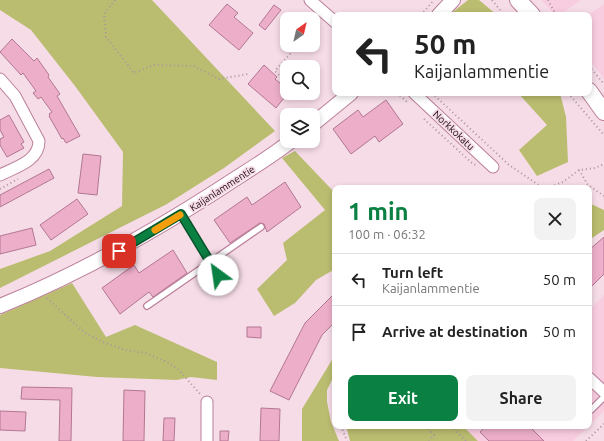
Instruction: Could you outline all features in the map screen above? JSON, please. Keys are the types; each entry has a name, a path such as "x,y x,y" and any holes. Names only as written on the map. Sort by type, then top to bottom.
{"main road":[{"path":"518,0 529,12"},
{"path":"592,95 604,112"}],"street":[{"path":"310,0 332,19"},
{"path":"442,12 453,0"},
{"path":"0,79 15,96 40,141 39,148 32,157 0,176"},
{"path":"320,118 348,96"},
{"name":"Norkkokatu","path":"417,96 494,167"},
{"name":"Kaijanlammentie","path":"0,306 63,279 119,251 181,214 282,148"},
{"path":"592,381 604,392"},
{"path":"207,402 207,441"}],"lane":[{"path":"181,214 227,288"},
{"path":"147,306 261,226"},
{"path":"592,409 604,397"}],"path":[{"path":"115,0 104,14 106,37 134,73 153,65 194,66 219,79 248,74"},
{"path":"424,12 434,0"},
{"path":"492,0 502,12"},
{"path":"548,0 554,12"},
{"path":"285,60 292,52"},
{"path":"280,65 275,71 280,76"},
{"path":"592,70 604,84"},
{"path":"435,96 509,165 539,185"},
{"path":"571,96 604,135"},
{"path":"554,185 562,182 579,170 595,168 604,164"},
{"path":"579,170 588,185"},
{"path":"592,188 604,196"},
{"path":"41,289 49,301 87,334 118,348 146,353 167,362 179,370 207,402"},
{"path":"586,441 604,424"},
{"path":"342,429 347,441"},
{"path":"427,429 434,436 429,441"},
{"path":"454,429 466,441"}],"shaded area":[{"path":"541,0 581,0 564,12 553,12"},
{"path":"604,4 604,79 592,63 592,12"},
{"path":"604,295 604,385 592,373 592,307"},
{"path":"592,390 604,401 604,411 592,423"},
{"path":"466,429 586,429 573,441 478,441"}],"green space":[{"path":"0,0 152,0 275,131 224,168 167,204 0,288 0,269 50,251 122,206 123,152 75,86 31,30 0,10"},
{"path":"468,0 479,0 493,12 453,12"},
{"path":"521,96 561,96 566,117 568,162 537,176 519,150 547,125"},
{"path":"295,151 332,190 332,271 316,280 295,303 274,316 257,289 287,260 283,243 325,210 282,158"},
{"path":"592,204 604,210 604,230 592,238"},
{"path":"72,283 106,337 135,325 217,362 217,380 191,377 177,380 97,377 0,368 0,315"},
{"path":"332,360 332,380 327,390 327,402 332,429 334,429 339,441 302,441 302,409"},
{"path":"347,429 466,429 478,441 350,441"}],"building":[{"path":"227,4 238,13 234,17 253,33 239,50 209,25"},
{"path":"274,5 281,10 265,30 259,25"},
{"path":"12,39 34,61 37,58 49,75 48,77 60,94 57,96 80,136 66,143 63,138 62,139 49,116 52,112 41,97 38,99 33,93 36,91 23,73 21,75 0,52"},
{"path":"264,65 277,77 275,79 280,83 280,100 282,100 276,108 248,84"},
{"path":"386,100 403,124 379,142 375,136 351,154 333,129 358,110 363,117"},
{"path":"9,115 24,142 21,144 24,148 7,157 0,145 0,139 4,137 0,130 0,120"},
{"path":"83,154 101,156 97,195 78,193"},
{"path":"49,169 54,178 0,207 0,195"},
{"path":"285,182 301,207 267,232 264,224 260,223 230,243 214,220 247,197 252,205"},
{"path":"77,199 88,214 51,240 40,225"},
{"path":"32,228 36,245 0,254 0,236"},
{"path":"604,237 604,274 592,286 592,247"},
{"path":"173,250 187,273 153,297 149,292 120,314 102,288 134,265 139,273"},
{"path":"332,296 332,325 322,335 289,400 270,391 305,323"},
{"path":"247,327 261,327 261,338 247,337"},
{"path":"22,387 72,388 71,441 59,441 60,400 21,399"},
{"path":"124,390 145,391 144,441 123,441"},
{"path":"261,408 280,409 279,441 260,441"},
{"path":"0,411 26,412 25,431 0,430"},
{"path":"164,418 175,418 174,441 163,441"},
{"path":"483,429 532,429 544,441 489,441 480,432"},
{"path":"220,431 229,431 228,441 220,441"}],"slow traffic":[{"path":"155,230 180,215"}],"route":[{"path":"119,251 181,214 218,275"}]}
